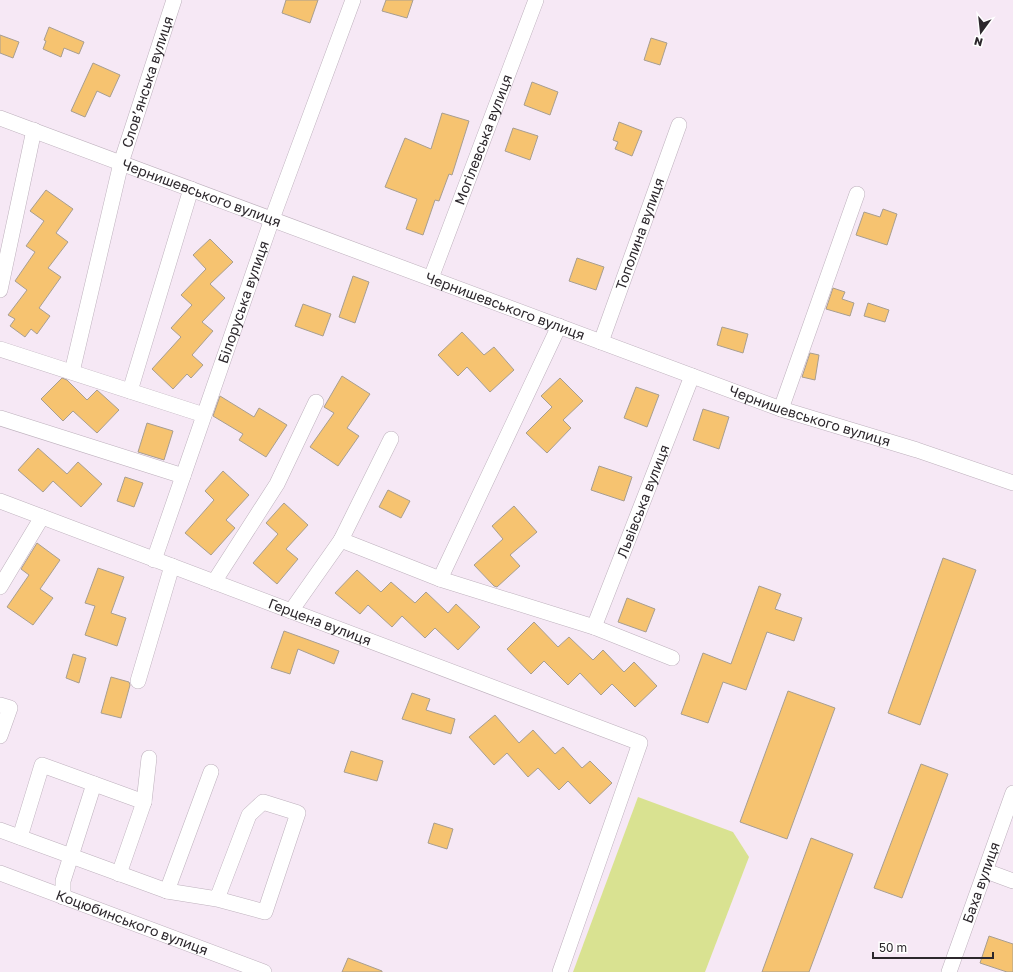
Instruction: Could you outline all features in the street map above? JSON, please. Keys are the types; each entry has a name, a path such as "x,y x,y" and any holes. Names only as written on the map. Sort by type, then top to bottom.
{"street":[{"name":"Слов’янська вулиця","path":"72,372 121,163 174,0"},
{"name":"Білоруська вулиця","path":"154,560 272,219 353,0"},
{"name":"Могілевська вулиця","path":"431,278 536,0"},
{"name":"Чернишевського вулиця","path":"0,118 781,410 917,450 1013,483"},
{"name":"Тополина вулиця","path":"601,342 679,125"},
{"path":"0,290 34,130"},
{"path":"130,391 191,189"},
{"path":"781,410 857,194"},
{"path":"440,579 559,326"},
{"path":"0,349 204,416"},
{"name":"Львівська вулиця","path":"594,627 692,376"},
{"path":"214,582 277,484 316,402"},
{"path":"0,418 183,476"},
{"path":"291,611 341,540 391,438"},
{"name":"Герцена вулиця","path":"0,501 640,743 560,972"},
{"path":"0,587 42,517"},
{"path":"341,540 440,579 594,627 672,658"},
{"path":"138,681 172,566"},
{"path":"0,705 10,708 0,736"},
{"path":"119,874 144,802 149,758"},
{"path":"20,837 42,765 144,802"},
{"path":"167,891 211,772"},
{"path":"63,896 63,881 94,784"},
{"name":"Баха вулиця","path":"949,972 1013,793"},
{"path":"0,830 167,891 217,899 265,912 298,813 263,802 249,815 217,899"},
{"path":"986,871 1013,881"},
{"name":"Коцюбинського вулиця","path":"0,873 264,972"}],"green space":[{"path":"638,797 733,832 749,857 705,972 573,972"}],"building":[{"path":"286,0 318,0 310,23 282,13"},
{"path":"386,0 413,0 407,18 382,11"},
{"path":"49,27 84,42 79,54 64,48 61,57 43,49 46,41 44,40"},
{"path":"0,35 19,42 13,58 0,53"},
{"path":"651,38 667,43 660,65 644,60"},
{"path":"93,63 120,75 110,97 97,91 85,117 71,111"},
{"path":"532,82 558,92 550,115 524,105"},
{"path":"442,113 469,121 452,175 449,174 439,201 435,200 423,235 406,229 417,199 385,187 405,138 431,149"},
{"path":"619,122 642,131 632,156 615,149 618,142 613,140"},
{"path":"513,128 538,136 530,160 505,151"},
{"path":"46,190 73,209 56,233 68,242 48,268 61,277 39,308 50,316 37,334 31,329 25,337 10,326 15,319 8,315 27,290 15,281 35,252 26,246 44,221 30,211"},
{"path":"883,209 897,214 887,245 856,235 864,212 880,217"},
{"path":"210,239 233,262 210,284 225,298 202,322 213,331 192,355 203,365 191,378 187,374 173,389 152,369 181,337 171,328 192,305 181,295 206,269 193,255"},
{"path":"577,258 604,267 596,290 569,281"},
{"path":"353,276 369,282 355,323 339,317"},
{"path":"833,288 845,292 842,299 854,303 850,316 826,309"},
{"path":"868,303 889,310 885,322 864,316"},
{"path":"303,304 331,314 323,336 295,326"},
{"path":"722,327 748,334 743,353 717,345"},
{"path":"462,332 484,355 494,347 514,370 490,392 467,367 458,376 438,355"},
{"path":"810,353 819,355 815,380 802,377"},
{"path":"342,376 370,394 347,428 359,436 338,466 310,447 334,413 324,407"},
{"path":"62,378 67,380 87,400 97,390 119,410 97,433 73,411 63,421 41,399"},
{"path":"560,378 583,401 563,420 571,428 547,453 526,433 552,407 541,396"},
{"path":"636,387 659,395 647,427 624,418"},
{"path":"220,396 254,417 259,408 287,425 266,457 239,440 243,434 213,416"},
{"path":"703,409 729,417 719,449 693,440"},
{"path":"147,423 173,431 164,460 138,452"},
{"path":"38,448 67,474 78,462 102,484 81,507 53,481 43,492 18,470"},
{"path":"599,466 632,477 624,501 591,490"},
{"path":"223,471 249,495 226,520 235,528 211,555 185,533 214,500 205,491"},
{"path":"125,477 143,483 134,507 117,501"},
{"path":"388,490 410,501 401,518 379,507"},
{"path":"284,503 308,525 286,549 298,559 277,584 253,563 278,534 266,523"},
{"path":"514,506 537,532 510,555 520,566 497,587 494,586 474,565 503,539 492,526"},
{"path":"37,543 60,560 40,589 53,598 33,625 7,607 29,575 21,569"},
{"path":"943,558 976,570 920,725 888,713"},
{"path":"98,568 124,577 111,613 126,618 117,646 85,635 95,606 85,603"},
{"path":"357,570 381,592 391,582 415,603 426,592 448,613 456,604 480,627 458,650 435,628 425,638 402,616 392,627 368,605 360,614 335,593"},
{"path":"759,586 781,594 775,609 802,618 794,641 767,632 746,690 723,682 708,723 681,714 703,653 731,664"},
{"path":"627,598 655,609 646,632 618,622"},
{"path":"534,622 558,647 569,637 593,660 603,650 624,672 634,662 657,686 635,707 612,684 601,695 580,673 568,685 544,661 531,674 507,649"},
{"path":"284,631 339,651 334,664 298,649 290,674 271,668"},
{"path":"73,654 86,658 79,683 66,678"},
{"path":"111,677 129,682 130,685 121,718 101,713"},
{"path":"788,691 835,708 787,839 740,822"},
{"path":"412,693 430,699 426,710 455,719 451,734 402,719"},
{"path":"495,715 519,743 533,730 555,754 563,747 582,768 590,761 612,783 590,804 568,781 559,790 538,768 528,777 507,753 494,765 469,737"},
{"path":"351,751 383,761 377,781 344,772"},
{"path":"921,764 948,774 902,898 874,888"},
{"path":"434,823 453,829 447,849 428,843"},
{"path":"811,838 853,854 809,972 762,972"},
{"path":"989,936 1013,944 1013,972 1007,972 980,963"},
{"path":"348,958 382,971 382,972 342,972"}]}
